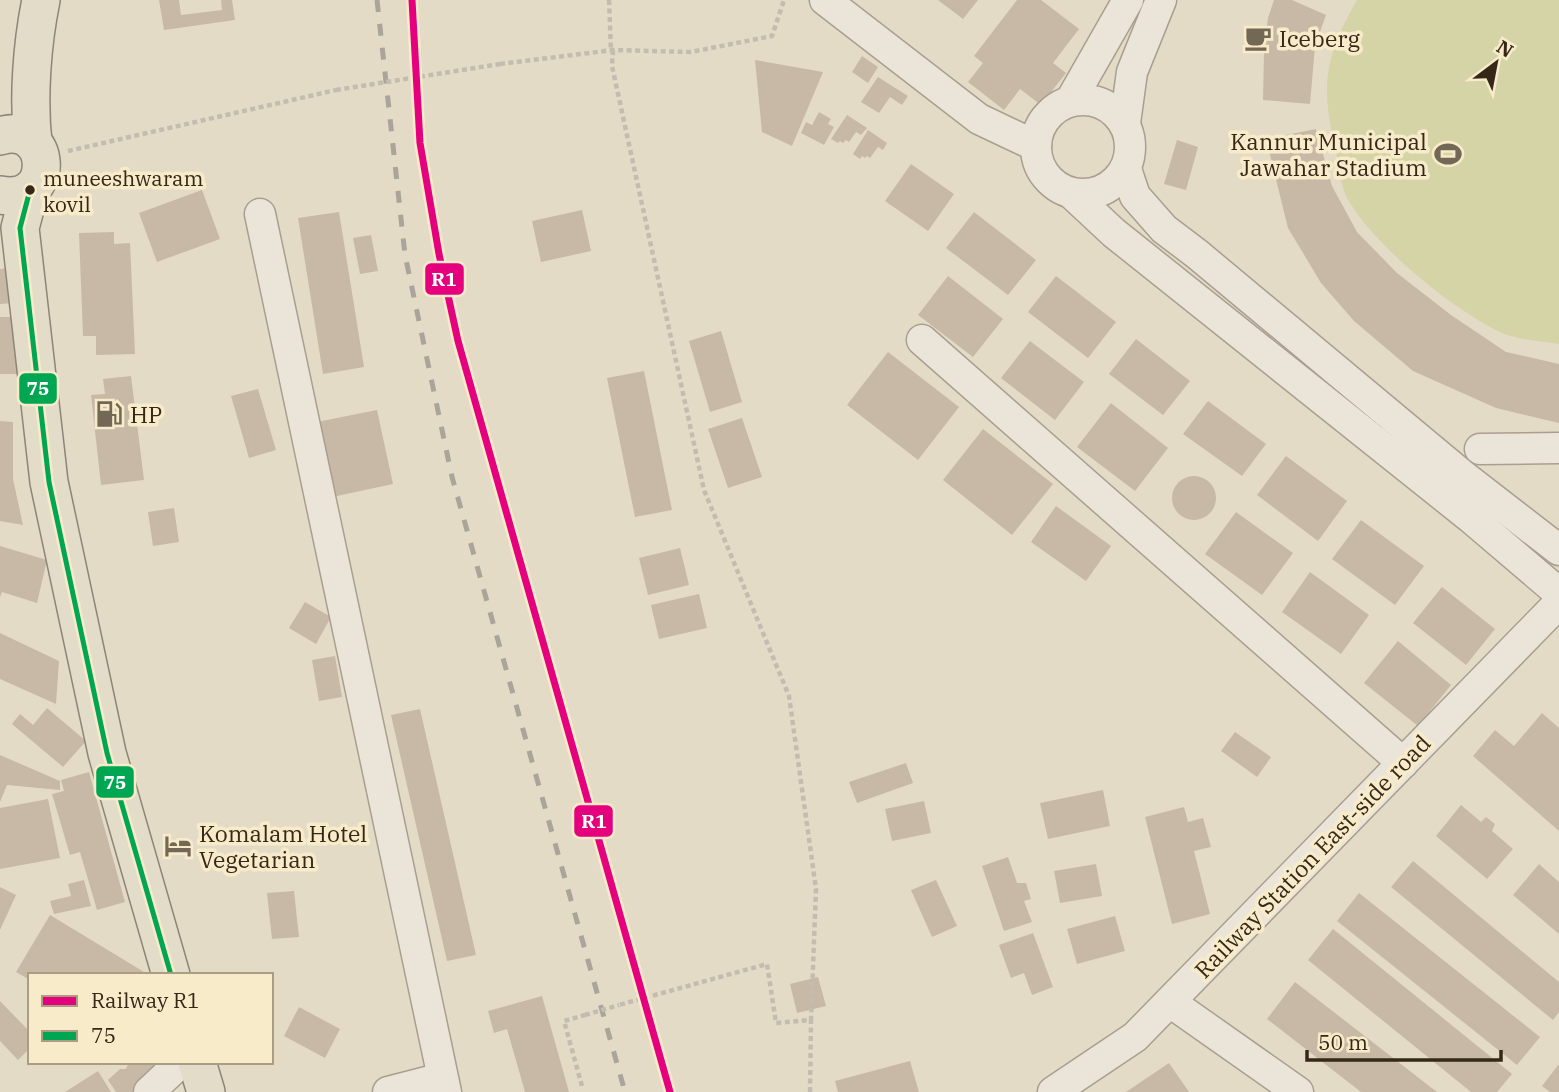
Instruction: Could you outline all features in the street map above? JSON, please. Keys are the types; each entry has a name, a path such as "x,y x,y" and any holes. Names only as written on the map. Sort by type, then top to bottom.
{"main road":[{"path":"38,15 31,125 15,164 49,482 107,753 170,973"},
{"path":"198,1064 205,1092"}],"street":[{"path":"825,0 979,119 1035,146"},
{"path":"1072,100 1128,0"},
{"path":"1071,193 1087,194 1103,190 1116,182 1126,169 1131,154 1125,123 1132,72 1161,0"},
{"path":"1125,123 1115,111 1102,103 1087,99 1072,100 1057,107 1046,117 1035,146 1045,175 1057,186 1071,193 1114,233 1471,518 1559,593"},
{"path":"1126,169 1135,196 1164,229 1198,254 1461,474 1559,550"},
{"path":"260,215 444,1085 388,1092"},
{"path":"922,340 1403,763"},
{"path":"1480,449 1559,448"},
{"name":"Railway Station East-side road","path":"1053,1092 1135,1037 1559,603"},
{"path":"1170,1002 1298,1092"},
{"path":"149,1092 179,1064"}],"path":[{"path":"609,0 612,66 704,490 789,696 816,889 810,1092"},
{"path":"15,164 336,90 500,64 613,50 691,52 772,36 784,0"},
{"path":"612,66 613,50"},
{"path":"582,1086 564,1021 619,1005 767,964 776,1023 811,1020"}],"green space":[{"name":"Kannur Municipal Jawahar Stadium","path":"1357,0 1559,0 1559,344 1522,339 1502,333 1461,309 1438,293 1375,236 1347,198 1332,134 1327,94 1331,59 1345,22"}],"building":[{"path":"159,0 179,0 181,15 222,10 221,0 232,0 235,20 164,30"},
{"path":"938,0 978,0 963,19"},
{"path":"1017,0 1041,0 1079,29 1053,63 1066,73 1041,105 1020,89 1004,110 968,82 983,63 974,56"},
{"path":"1274,0 1292,0 1326,15 1315,46 1310,104 1263,100 1264,49 1268,18"},
{"path":"862,56 878,67 868,83 852,72"},
{"path":"755,60 823,72 792,146 762,132"},
{"path":"878,77 908,96 902,105 890,97 879,113 861,102"},
{"path":"819,112 831,119 828,124 834,127 824,145 801,133 806,122 812,125"},
{"path":"847,115 867,128 861,135 856,132 849,142 846,140 838,143 831,139"},
{"path":"1316,129 1332,186 1357,232 1397,273 1451,315 1506,352 1559,364 1559,423 1496,408 1413,371 1354,321 1321,283 1288,228 1266,139"},
{"path":"868,130 887,143 883,150 878,147 870,158 862,156 860,159 853,154"},
{"path":"1177,140 1198,147 1186,190 1164,184"},
{"path":"911,164 954,194 928,231 885,201"},
{"path":"202,190 220,239 157,262 139,213"},
{"path":"582,210 591,251 541,262 532,221"},
{"path":"339,212 364,367 323,374 298,218"},
{"path":"974,212 1036,260 1008,295 946,248"},
{"path":"114,232 114,244 130,243 135,354 96,355 96,336 83,336 79,233"},
{"path":"371,235 378,271 360,274 353,238"},
{"path":"10,268 14,303 0,304 0,269"},
{"path":"948,276 1003,319 973,357 918,315"},
{"path":"1056,276 1116,322 1088,358 1028,312"},
{"path":"0,317 22,317 22,374 0,374"},
{"path":"721,331 742,402 710,412 689,341"},
{"path":"1136,339 1190,381 1163,415 1109,374"},
{"path":"1030,341 1084,382 1055,420 1001,378"},
{"path":"888,352 959,407 918,460 847,405"},
{"path":"644,371 672,510 635,517 607,378"},
{"path":"131,376 144,480 101,485 91,395 105,394 103,379"},
{"path":"258,389 276,450 249,458 231,396"},
{"path":"1208,401 1266,444 1242,476 1183,434"},
{"path":"1111,403 1168,448 1135,491 1077,447"},
{"path":"377,410 393,484 323,499 307,424"},
{"path":"742,418 762,477 728,488 708,429"},
{"path":"0,421 13,422 13,479 23,525 0,521"},
{"path":"983,429 1053,484 1012,535 943,480"},
{"path":"1286,456 1347,501 1318,541 1257,495"},
{"path":"1194,476 1203,477 1210,482 1215,489 1215,507 1210,514 1203,519 1194,520 1185,519 1178,514 1173,507 1172,498 1173,489 1178,482 1185,477"},
{"path":"1056,506 1111,546 1086,581 1031,542"},
{"path":"174,508 179,542 153,546 148,512"},
{"path":"1236,512 1293,553 1262,595 1205,554"},
{"path":"1361,520 1424,566 1395,605 1332,559"},
{"path":"0,546 47,560 37,603 2,592 0,597"},
{"path":"680,548 689,585 648,595 639,558"},
{"path":"1310,572 1369,615 1341,654 1282,612"},
{"path":"1442,587 1495,629 1466,665 1413,623"},
{"path":"699,594 707,628 659,639 651,605"},
{"path":"305,602 331,617 316,644 289,628"},
{"path":"0,633 59,661 56,704 0,679"},
{"path":"1398,641 1451,685 1418,726 1364,683"},
{"path":"335,656 342,697 319,701 312,660"},
{"path":"47,708 86,741 63,767 12,724 20,714 33,725"},
{"path":"420,709 476,955 447,961 391,715"},
{"path":"1542,713 1559,728 1559,831 1473,756 1495,730 1514,746"},
{"path":"1235,732 1271,757 1257,777 1221,751"},
{"path":"0,755 60,781 60,790 7,785 0,802"},
{"path":"906,763 913,783 857,803 849,782"},
{"path":"89,772 125,902 97,910 80,852 70,855 52,794 64,791 61,780"},
{"path":"1103,790 1110,826 1048,839 1040,803"},
{"path":"48,799 60,858 0,869 0,808"},
{"path":"924,801 931,833 892,841 885,809"},
{"path":"1461,805 1481,822 1486,817 1495,824 1492,831 1513,849 1487,879 1436,836"},
{"path":"1184,807 1188,822 1203,818 1211,847 1194,851 1210,914 1172,924 1145,817"},
{"path":"1008,857 1017,883 1026,883 1031,899 1024,901 1032,922 1004,931 982,866"},
{"path":"1413,861 1559,982 1559,1012 1553,1020 1391,887"},
{"path":"1096,864 1102,896 1060,903 1054,871"},
{"path":"1539,864 1559,882 1559,934 1513,895"},
{"path":"84,880 91,906 54,914 50,901 71,896 68,884"},
{"path":"936,880 957,926 932,937 911,890"},
{"path":"0,887 16,895 0,930"},
{"path":"294,891 299,937 272,939 267,893"},
{"path":"1359,893 1540,1037 1517,1065 1337,921"},
{"path":"50,915 146,973 28,973 28,979 16,972"},
{"path":"1115,916 1125,951 1077,964 1067,929"},
{"path":"1333,929 1512,1074 1497,1092 1471,1092 1308,960"},
{"path":"1033,933 1053,987 1032,995 1024,973 1011,978 999,945"},
{"path":"818,977 826,1006 797,1013 790,984"},
{"path":"1295,982 1437,1092 1361,1092 1267,1019"},
{"path":"542,996 569,1092 525,1092 507,1029 494,1033 488,1011"},
{"path":"0,1001 28,1030 28,1050 18,1060 0,1041"},
{"path":"299,1007 340,1029 325,1058 284,1036"},
{"path":"910,1061 919,1092 838,1092 835,1081"},
{"path":"1169,1063 1189,1092 1126,1092"},
{"path":"128,1064 161,1064 142,1092 116,1092 108,1080 120,1069 126,1069"},
{"path":"1559,1064 1559,1092 1550,1092 1542,1086"},
{"path":"98,1071 111,1092 65,1092"}],"railway":[{"path":"377,0 405,255 452,477 625,1092"}],"rail line":[{"name":"R1","path":"412,0 420,143 439,254 458,341 670,1092"}],"transit line":[{"name":"75","path":"30,190 20,228 49,482 107,753 170,973"}],"place":[{"name":"Iceberg","path":"1258,38"},
{"name":"Kannur Municipal Jawahar Stadium","path":"1448,154"},
{"name":"muneeshwaram kovil","path":"30,190"},
{"name":"HP","path":"109,414"},
{"name":"Komalam Hotel Vegetarian","path":"178,846"}]}
